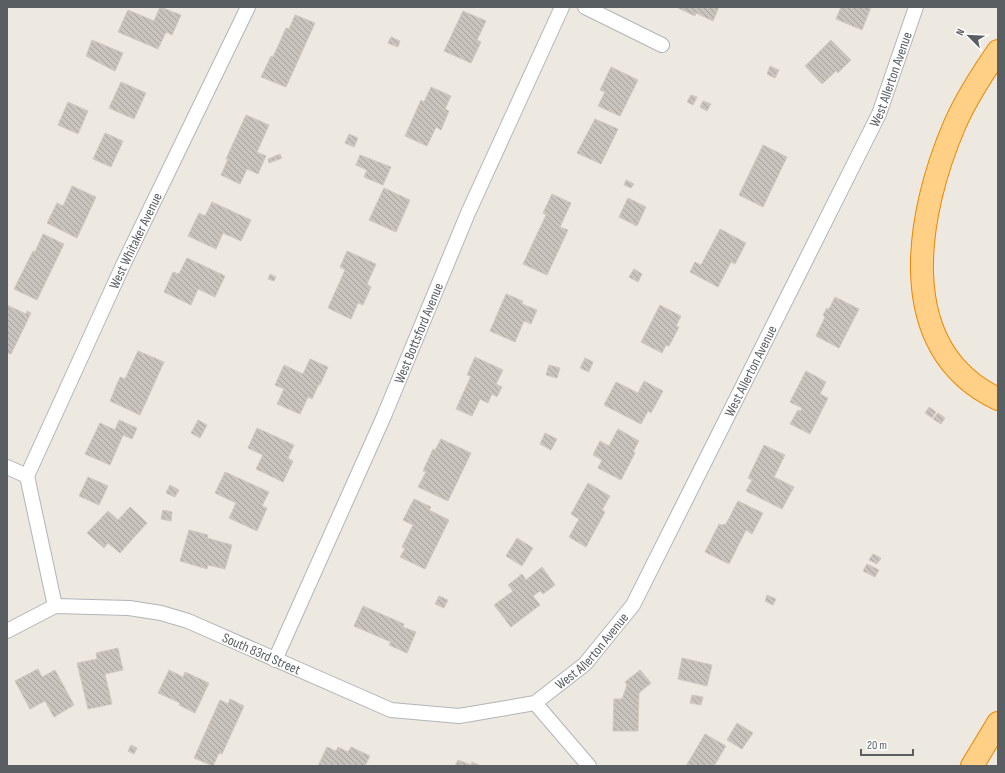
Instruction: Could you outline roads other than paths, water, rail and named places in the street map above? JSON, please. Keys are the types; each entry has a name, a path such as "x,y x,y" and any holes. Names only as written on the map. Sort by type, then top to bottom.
{"highway":[{"path":"998,52 974,88 956,123 941,160 926,216 922,278 927,312 932,331 940,345 960,372 983,390 998,399"},
{"path":"972,766 998,723"}],"street":[{"name":"West Whitaker Avenue","path":"27,476 124,263 248,7"},
{"name":"West Bottsford Avenue","path":"275,660 384,416 468,213 562,7"},
{"path":"585,7 662,45"},
{"name":"West Allerton Avenue","path":"535,703 585,664 633,605 879,114 916,7"},
{"path":"7,467 27,476 55,606 7,631"},
{"name":"South 83rd Street","path":"55,606 129,608 161,613 188,621 391,710 459,716 535,703"},
{"path":"535,703 589,766"}]}
